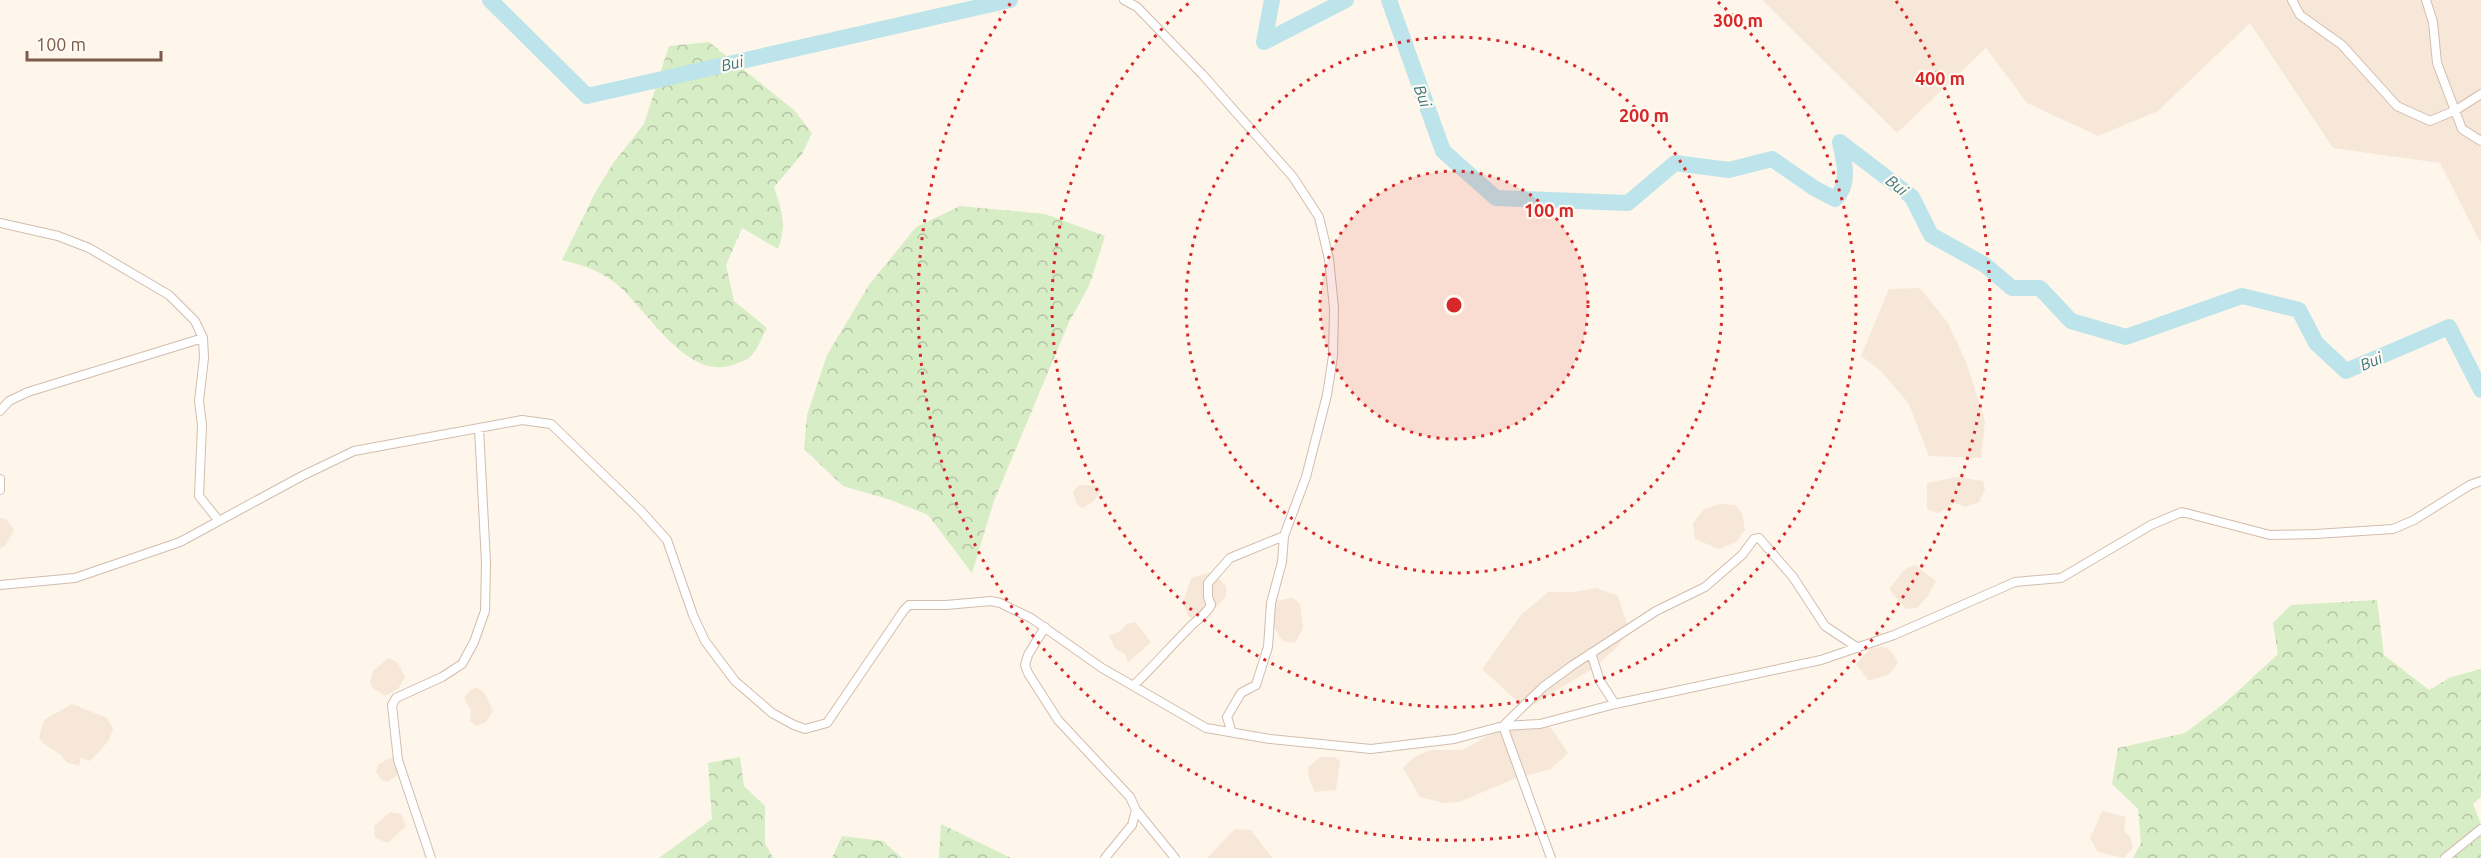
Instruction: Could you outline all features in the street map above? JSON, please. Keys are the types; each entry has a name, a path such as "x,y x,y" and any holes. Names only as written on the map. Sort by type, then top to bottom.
{"street":[{"path":"1124,0 1137,7 1210,82 1285,168 1319,217 1329,259 1334,308 1333,356 1328,395 1306,477 1284,536 1281,562 1271,603 1265,658 1256,685 1241,693 1227,717 1231,730"},
{"path":"2292,0 2300,15 2342,45 2397,105 2430,121 2456,110 2481,94"},
{"path":"2426,0 2433,22 2437,63 2462,129 2481,141"},
{"path":"0,223 75,242 169,295 184,307 195,321 203,338 203,374 199,401 202,425 199,496 219,521"},
{"path":"0,411 9,401 28,392 203,338"},
{"path":"0,585 75,578 180,542 302,476 354,451 522,420 551,423 641,511 667,540 693,615 705,640 721,664 735,681 772,713 794,726 805,729 827,723 909,605 996,602 1013,608 1045,627 1102,668 1206,728 1231,730 1270,739 1371,749 1454,739 1503,726 1540,724 1616,704 1821,660 1933,618 2015,582 2061,578 2151,525 2182,512 2270,535 2393,529 2414,520 2470,485 2481,481"},
{"path":"431,858 398,760 392,705 396,698 442,677 462,663 474,642 485,611 486,563 479,428"},
{"path":"0,478 0,489"},
{"path":"1134,685 1188,628 1207,613 1211,605 1208,597 1208,583 1225,563 1249,549 1284,536"},
{"path":"1503,726 1543,687 1591,653 1656,611 1705,587 1734,563 1756,537 1793,577 1825,626 1858,648"},
{"path":"1045,627 1028,655 1025,665 1028,673 1058,720 1130,797 1136,810 1174,858"},
{"path":"1591,653 1600,681 1616,704"},
{"path":"1503,726 1551,858"},
{"path":"1105,858 1132,825 1136,810"},
{"path":"2445,858 2481,830"}],"shaded area":[{"path":"1762,0 2481,0 2481,244 2440,163 2333,148 2250,23 2158,111 2098,136 2027,103 1986,48 1897,133"},
{"path":"1920,288 1948,323 1966,362 1985,421 1981,458 1929,456 1909,404 1881,371 1861,356 1889,289"},
{"path":"1957,477 1983,481 1985,489 1979,502 1965,507 1955,503 1938,513 1927,509 1927,483"},
{"path":"1078,486 1097,486 1101,490 1094,501 1083,508 1077,505 1073,492"},
{"path":"1720,504 1735,505 1742,513 1745,530 1736,542 1719,549 1695,539 1693,523 1704,509"},
{"path":"0,518 6,519 14,530 5,546 0,548"},
{"path":"1915,565 1936,581 1928,596 1917,608 1906,609 1889,589 1905,569"},
{"path":"1212,572 1226,586 1226,596 1206,619 1193,620 1188,616 1183,602 1191,578"},
{"path":"1597,588 1618,596 1629,630 1618,646 1594,668 1526,709 1482,669 1521,615 1548,592 1574,592"},
{"path":"1293,598 1300,604 1303,628 1295,643 1283,641 1273,627 1274,601"},
{"path":"1135,622 1151,642 1128,663 1125,654 1115,648 1109,636 1122,630 1127,624"},
{"path":"1885,647 1893,653 1898,663 1889,674 1869,681 1856,664 1871,648"},
{"path":"389,658 398,663 405,677 398,689 385,696 373,688 370,682 373,671"},
{"path":"476,687 484,692 493,711 486,722 476,726 470,721 471,710 464,698"},
{"path":"72,704 107,718 113,729 109,740 98,753 90,761 81,758 79,766 66,762 39,737 44,720"},
{"path":"1550,727 1568,753 1551,769 1514,779 1459,802 1444,803 1420,797 1403,768 1414,757 1431,750 1463,750 1491,734 1509,729"},
{"path":"399,757 402,771 388,782 381,780 376,772 378,765 387,759"},
{"path":"1320,757 1334,757 1340,761 1336,790 1315,792 1309,779 1308,767"},
{"path":"2102,811 2126,817 2124,831 2130,836 2133,848 2124,858 2098,852 2090,838"},
{"path":"390,812 401,814 406,826 388,843 375,838 374,826"},
{"path":"1235,829 1251,830 1272,858 1207,858"}],"green space":[{"path":"709,42 794,110 812,133 802,154 774,187 783,225 778,249 742,228 726,265 734,301 767,328 750,357 735,364 718,367 702,364 686,355 657,328 620,287 607,277 562,260 596,191 614,162 644,124 669,46"},
{"path":"960,206 1045,214 1105,236 1089,286 1069,322 994,501 972,573 928,515 891,500 843,486 804,449 807,415 827,355 869,285 916,227"},
{"path":"2377,600 2384,655 2429,690 2451,677 2481,669 2481,797 2473,804 2481,824 2481,858 2133,858 2141,843 2138,809 2112,784 2118,748 2185,733 2226,702 2278,654 2273,623 2291,605"},
{"path":"740,757 744,786 765,806 765,843 773,858 659,858 712,819 708,763"},
{"path":"941,824 1011,858 939,858"},
{"path":"842,836 883,841 902,858 832,858"}],"waterway":[{"name":"Bui","path":"490,0 587,96 1010,0"},
{"name":"Bui","path":"1272,0 1264,42 1346,0"},
{"name":"Bui","path":"1389,0 1443,151 1496,198 1628,203 1675,163 1729,170 1772,159 1814,188 1835,199 1845,179 1840,142 1912,197 1931,235 1985,265 2012,288 2040,288 2071,321 2126,337 2242,296 2299,310 2316,343 2346,371 2449,327 2481,390"}]}
